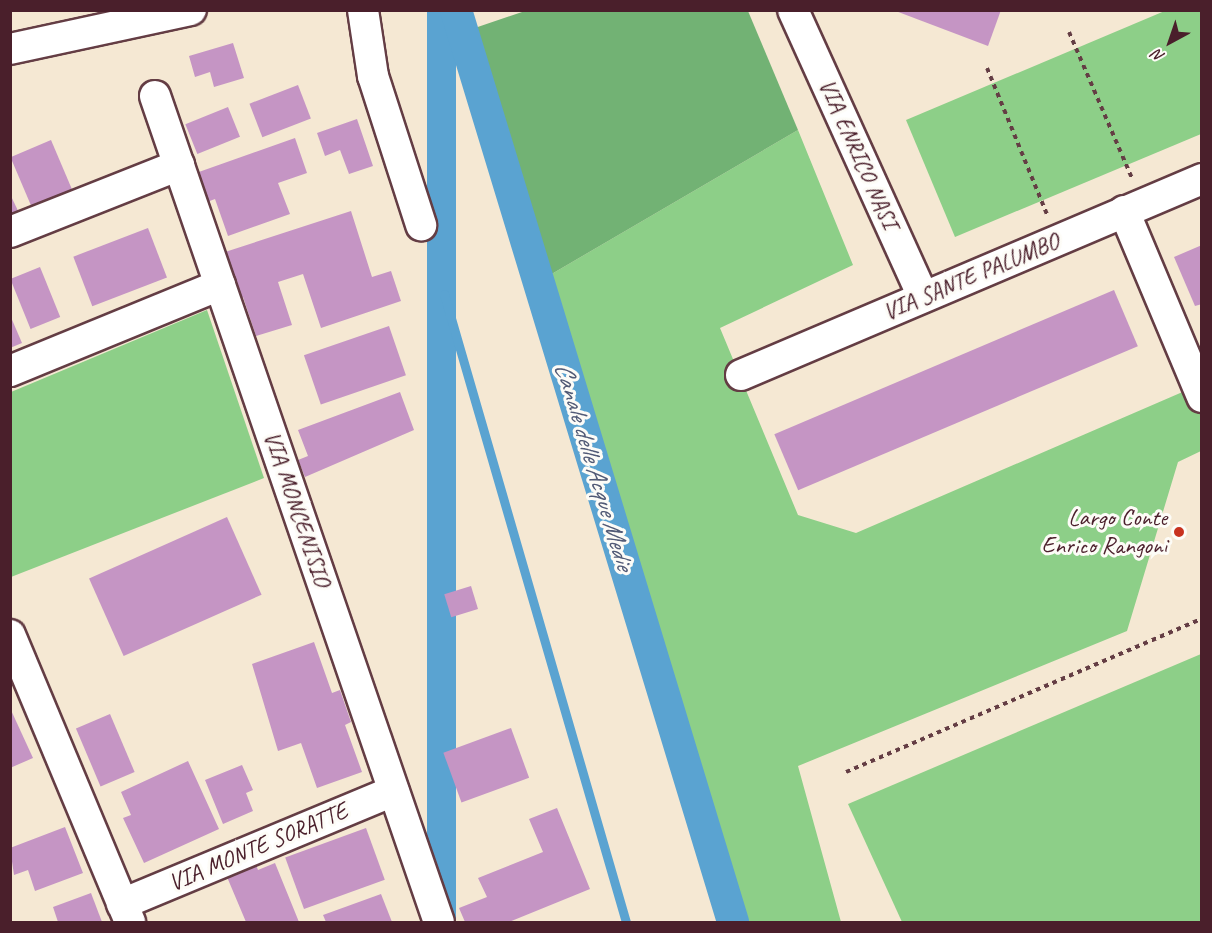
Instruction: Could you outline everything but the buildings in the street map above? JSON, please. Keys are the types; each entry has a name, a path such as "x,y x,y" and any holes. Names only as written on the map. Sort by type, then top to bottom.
{"street":[{"path":"12,50 128,18 191,10"},
{"path":"363,10 373,76 421,225"},
{"name":"VIA ENRICO NASI","path":"793,10 923,297"},
{"name":"VIA MONCENISIO","path":"156,96 439,922"},
{"path":"10,232 179,165"},
{"name":"VIA SANTE PALUMBO","path":"741,375 1202,178"},
{"path":"1134,207 1202,397"},
{"path":"10,371 220,285"},
{"path":"10,635 126,913"},
{"name":"VIA MONTE SORATTE","path":"126,913 393,791"}],"path":[{"path":"1069,32 1134,207"},
{"path":"987,68 1057,240"},
{"path":"846,772 1202,619"}],"green space":[{"path":"1167,10 1201,11 1201,134 955,237 906,120"},
{"path":"525,11 748,11 798,130 538,282 463,32"},
{"path":"798,130 853,265 720,328 798,515 856,533 1201,384 1201,451 1178,462 1127,631 798,766 841,922 733,922 538,282"},
{"path":"207,310 264,478 11,577 11,392"},
{"path":"1201,654 1201,922 902,922 848,804"}],"water":[{"path":"427,11 456,11 456,922 427,922"}],"waterway":[{"name":"Canale delle Acque Medie","path":"456,10 733,922"},
{"path":"444,294 626,922"}],"place":[{"name":"Largo Conte Enrico Rangoni","path":"1179,532"}]}
